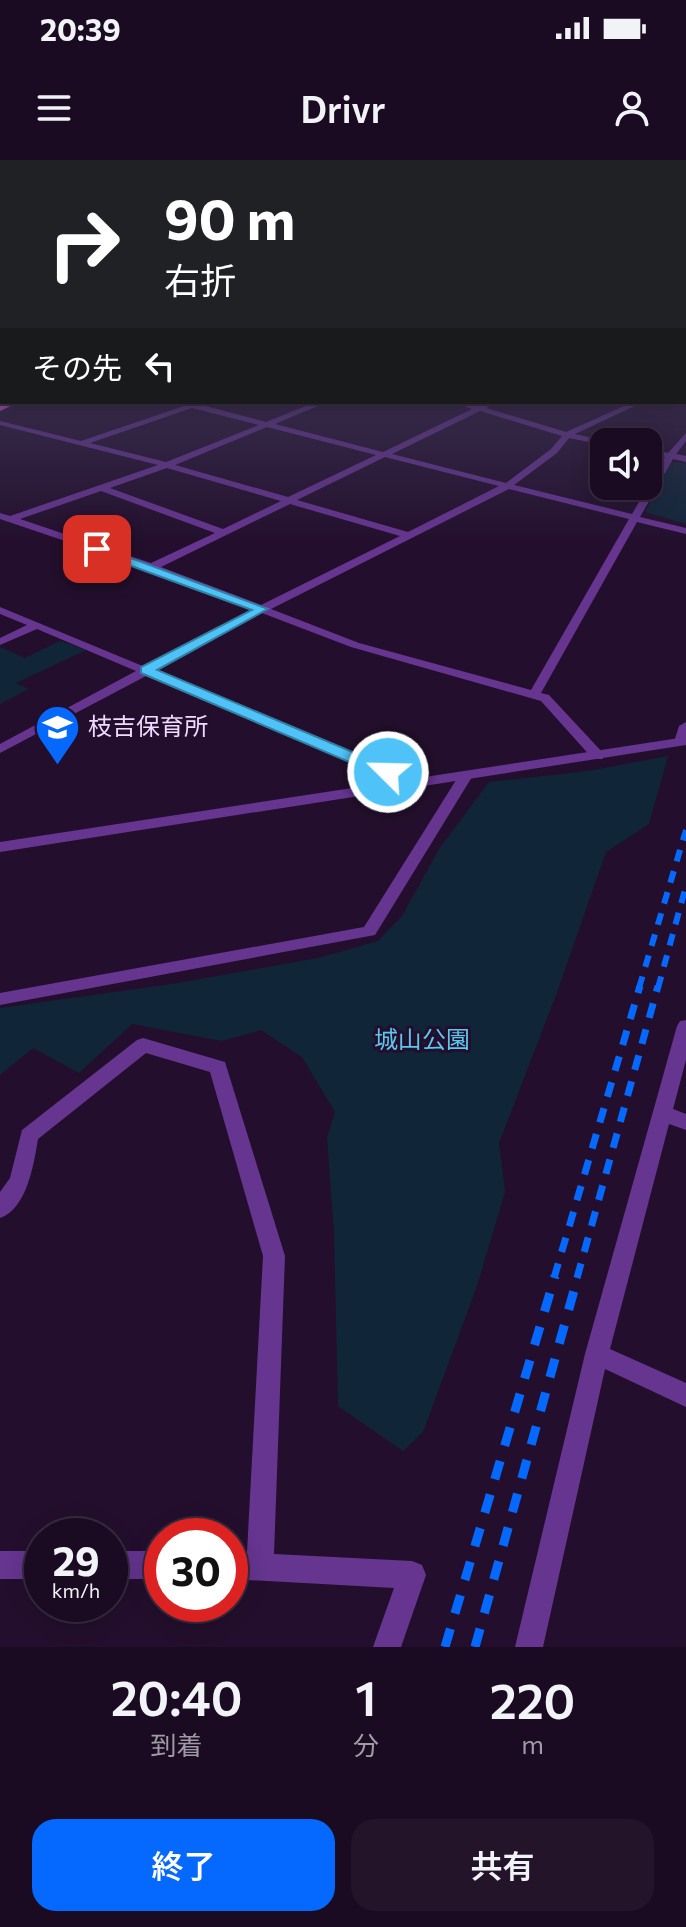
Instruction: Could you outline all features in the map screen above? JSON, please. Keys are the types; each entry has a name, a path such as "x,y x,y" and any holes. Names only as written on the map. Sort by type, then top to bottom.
{"street":[{"path":"80,444 191,406"},
{"path":"194,406 686,531"},
{"path":"3,520 167,465 312,406"},
{"path":"473,406 590,440"},
{"path":"152,567 482,406"},
{"path":"0,749 262,609 507,486 554,451 567,435 629,406"},
{"path":"0,423 167,465 407,535"},
{"path":"534,695 670,456 686,435"},
{"path":"662,454 686,459"},
{"path":"101,488 222,532"},
{"path":"3,520 152,567 355,645 545,698 598,756"},
{"path":"0,610 414,784"},
{"path":"0,642 37,625"},
{"path":"0,847 684,742 686,726"},
{"path":"0,999 369,931 465,777"},
{"path":"529,1647 597,1354 686,1026"},
{"path":"0,1209 20,1180 29,1135 143,1045 218,1067 274,1256 260,1565"},
{"path":"663,1113 686,1122"},
{"path":"597,1354 686,1395"},
{"path":"0,1565 24,1565"},
{"path":"248,1565 412,1575 387,1647"}],"green space":[{"path":"671,462 686,463 686,524 645,512 651,500 662,500 662,479"},
{"path":"60,641 86,650 16,683 29,689 0,704 0,647 25,658"},
{"name":"城山公園","path":"668,756 649,824 606,852 556,995 499,1143 505,1192 477,1286 423,1432 403,1451 338,1406 334,1232 327,1137 335,1112 302,1057 261,1030 222,1041 132,1024 79,1073 33,1048 0,1075 0,1008 172,984 318,958 378,941 402,916 439,849 489,782 588,771"}],"railway":[{"path":"639,988 686,830"},
{"path":"658,988 686,886"},
{"path":"554,1278 640,986"},
{"path":"577,1278 658,986"},
{"path":"445,1647 555,1276"},
{"path":"475,1647 578,1276"}],"place":[{"name":"枝吉保育所","path":"57,766"}],"route":[{"path":"97,549 262,609 146,670 388,772"}]}
